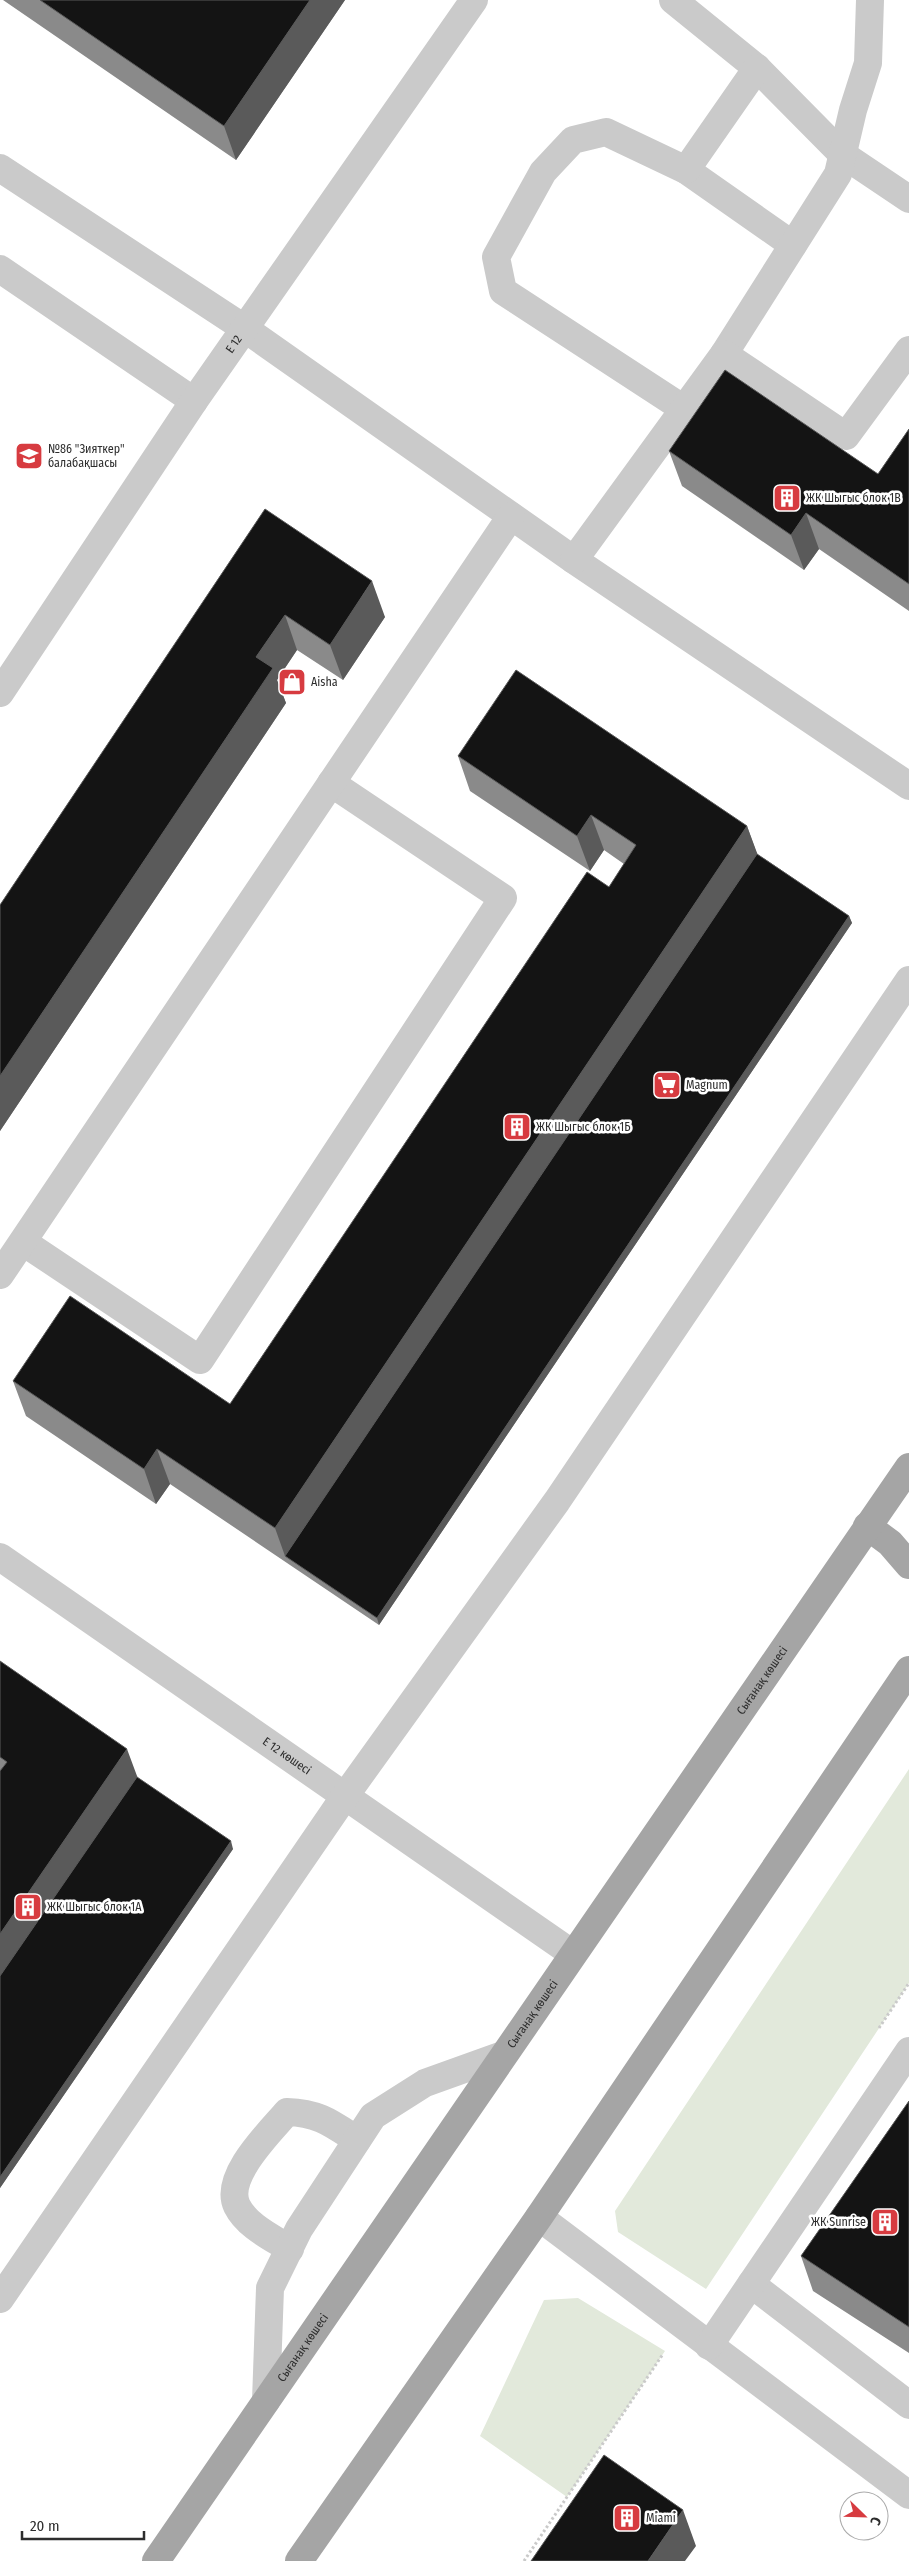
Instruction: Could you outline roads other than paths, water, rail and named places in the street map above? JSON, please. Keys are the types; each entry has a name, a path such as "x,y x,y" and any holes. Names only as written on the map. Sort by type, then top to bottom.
{"main road":[{"name":"Сығанақ көшесі","path":"156,2561 909,1467"},
{"path":"867,1526 890,1543 909,1565"},
{"path":"299,2561 539,2217 909,1670"}],"street":[{"name":"E 12","path":"0,693 194,401 474,0"},
{"path":"673,0 757,68 842,154 909,199"},
{"path":"574,560 724,354 838,174 868,63 870,0"},
{"path":"686,170 757,68"},
{"path":"684,408 560,330 503,291 496,257 543,172 573,140 606,132 686,170 793,245"},
{"path":"0,168 244,328 510,516 909,786"},
{"path":"0,269 194,401"},
{"path":"724,354 846,436 909,350"},
{"path":"0,1275 510,516"},
{"path":"23,1242 200,1360 503,898 331,783"},
{"path":"0,2299 345,1796 557,1500 909,980"},
{"name":"Е 12 көшесі","path":"0,1557 573,1954"},
{"path":"709,2346 909,2051"},
{"path":"266,2401 270,2288 299,2229 373,2116 425,2083 503,2055"},
{"path":"290,2249 256,2228 236,2206 234,2190 242,2167 287,2112 307,2112 328,2121 357,2140"},
{"path":"539,2217 909,2495"},
{"path":"751,2284 909,2405"}],"place":[{"name":"№86 \"Зияткер\" балабақшасы","path":"29,456"},
{"name":"ЖК Шыгыс блок 1В","path":"787,498"},
{"name":"Aisha","path":"292,682"},
{"name":"Magnum","path":"667,1085"},
{"name":"ЖК Шыгыс блок 1Б","path":"517,1127"},
{"name":"ЖК Шыгыс блок 1А","path":"28,1907"},
{"name":"ЖК Sunrise","path":"885,2222"},
{"name":"Miami","path":"627,2518"}]}
